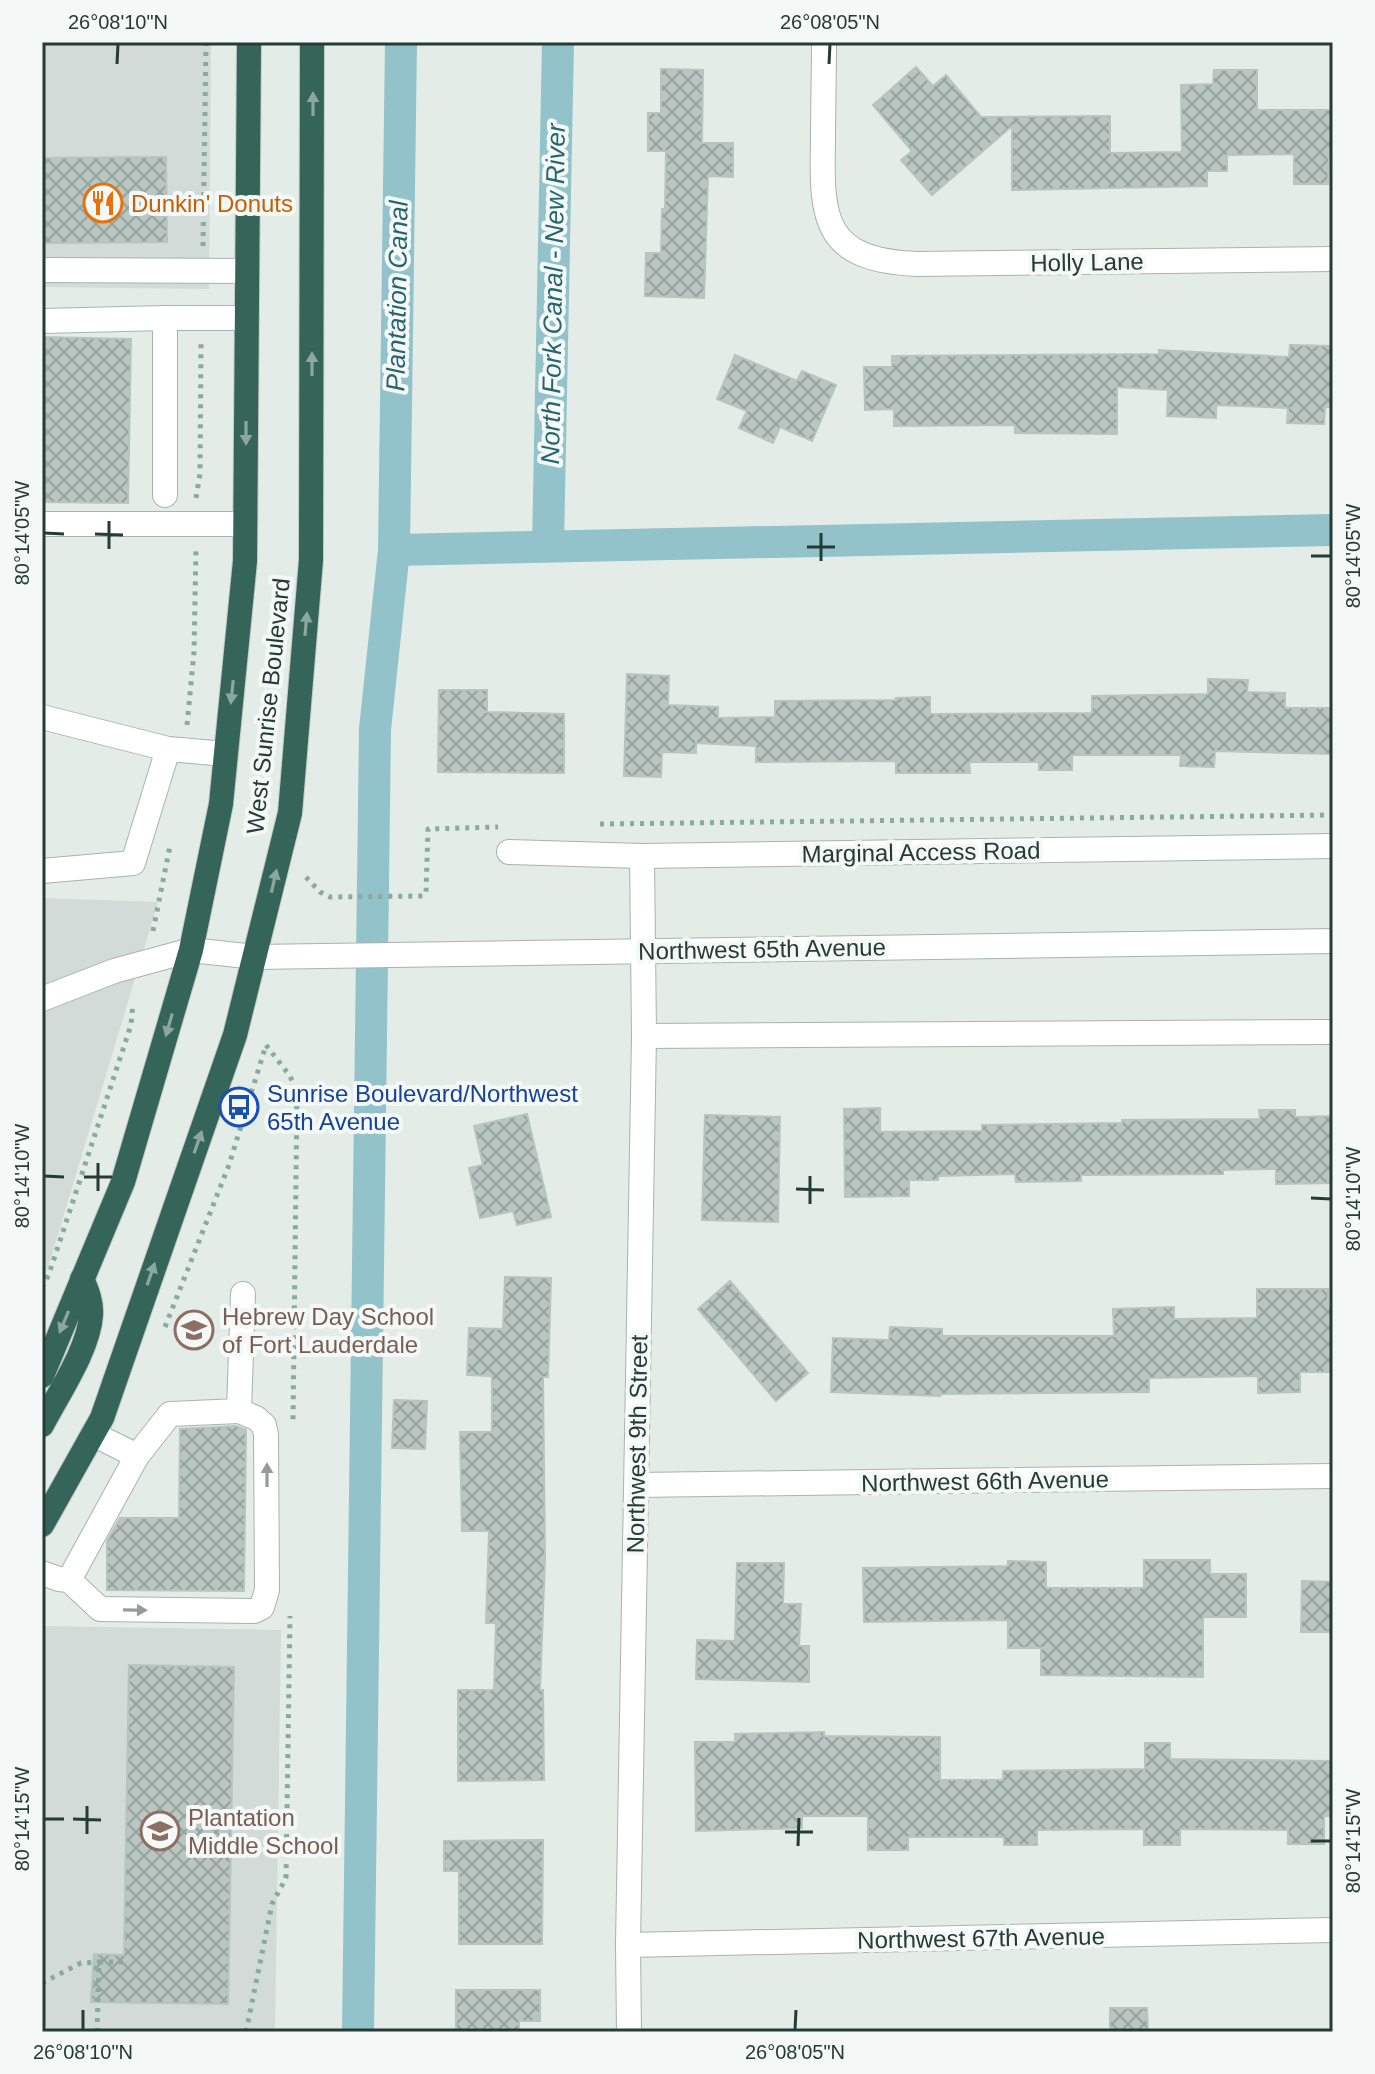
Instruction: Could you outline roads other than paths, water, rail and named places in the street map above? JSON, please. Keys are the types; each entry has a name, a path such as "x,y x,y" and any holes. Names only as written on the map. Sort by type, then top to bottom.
{"highway":[{"name":"West Sunrise Boulevard","path":"42,1376 123,1182 191,950 221,804 245,561 249,42"},
{"name":"West Sunrise Boulevard","path":"42,1525 102,1418 235,1035 290,813 311,560 312,42"},
{"path":"42,1425 87,1338 92,1316 91,1302 82,1279"}],"street":[{"name":"Holly Lane","path":"824,42 822,185 826,215 830,226 845,243 865,256 880,261 917,264 1333,259"},
{"path":"42,270 247,271"},
{"path":"165,318 165,495"},
{"path":"42,321 247,318"},
{"path":"42,524 245,524"},
{"path":"42,717 168,749 226,754"},
{"path":"42,871 133,863 168,749"},
{"name":"Marginal Access Road","path":"509,852 642,856 1333,846"},
{"name":"Northwest 9th Street","path":"629,2032 644,1036 642,856"},
{"name":"Northwest 65th Avenue","path":"191,950 256,957 410,956 1333,941"},
{"path":"42,999 114,971 191,950"},
{"path":"644,1036 1333,1032"},
{"path":"239,1411 243,1294"},
{"path":"42,1573 69,1580 100,1609 254,1611 262,1607 267,1590 264,1425 239,1411 170,1414 137,1456 69,1580"},
{"path":"93,1434 137,1456"},
{"name":"Northwest 66th Avenue","path":"637,1485 1333,1476"},
{"name":"Northwest 67th Avenue","path":"628,1945 1333,1930"}],"waterway":[{"name":"Plantation Canal","path":"358,2032 375,729 394,550 401,42"},
{"name":"North Fork Canal - New River","path":"548,546 558,42"},
{"path":"394,550 1333,530"}],"place":[{"name":"Dunkin' Donuts","path":"103,203"},
{"name":"Sunrise Boulevard/Northwest 65th Avenue","path":"239,1107"},
{"name":"Hebrew Day School of Fort Lauderdale","path":"194,1330"},
{"name":"Plantation Middle School","path":"160,1831"}]}
